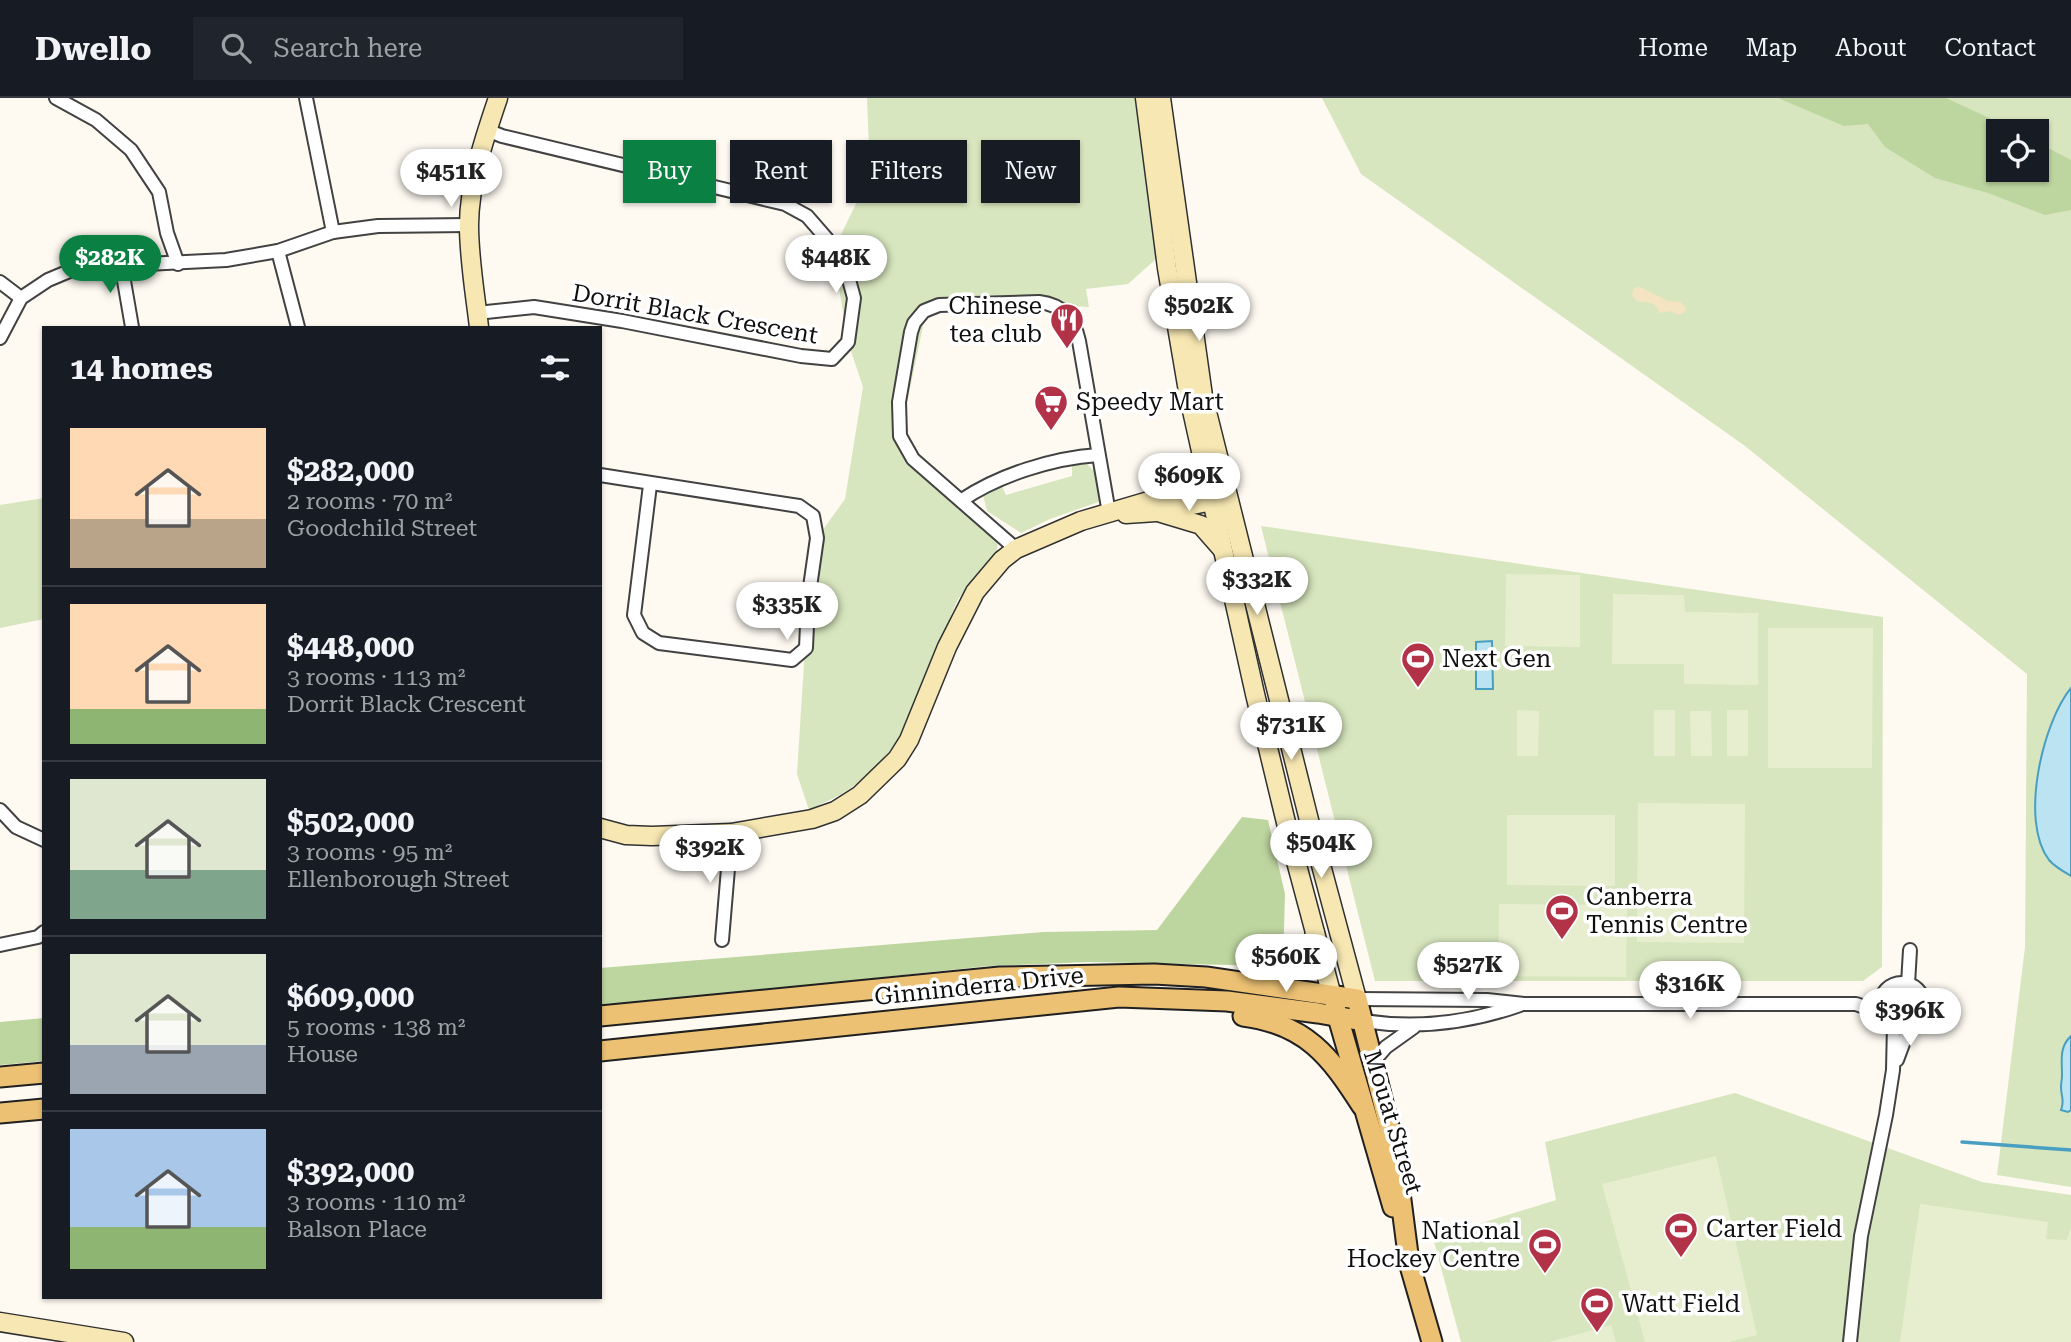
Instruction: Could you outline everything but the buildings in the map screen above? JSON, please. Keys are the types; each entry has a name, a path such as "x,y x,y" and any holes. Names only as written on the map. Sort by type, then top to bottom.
{"main road":[{"path":"478,320 469,225 470,204 487,130 499,98"},
{"path":"1145,98 1167,268 1189,397 1203,456 1219,493 1222,549 1261,720 1332,996"},
{"path":"1161,98 1219,493 1357,999"},
{"path":"1158,505 1193,474 1203,456"},
{"path":"602,829 626,835 652,836 731,833 812,819 835,811 860,795 883,775 909,740 947,647 975,592 1002,560 1016,549 1081,521 1109,513 1219,493"},
{"path":"1158,505 1173,515 1201,525 1222,549"},
{"path":"1206,977 1268,978 1287,974 1304,959 1315,932"},
{"name":"Ginninderra Drive","path":"602,1016 1000,977 1154,974 1206,977 1357,999"},
{"name":"Mouat Street","path":"1332,996 1432,1342"},
{"name":"Ginninderra Drive","path":"602,1051 1119,997 1227,1002 1363,1021"},
{"name":"Mouat Street","path":"1357,999 1394,1146 1409,1262"},
{"path":"1036,1004 1140,1008 1267,1020 1295,1031 1317,1045 1339,1070 1362,1106"},
{"path":"0,1077 42,1073"},
{"path":"0,1113 42,1109"},
{"path":"0,1322 124,1342"}],"street":[{"path":"56,98 96,120 131,150 159,192 167,233 178,264"},
{"path":"306,98 333,232"},
{"name":"Dorrit Black Crescent","path":"478,320 534,307 622,321 801,356 832,359 848,342 854,298 848,276 827,239 807,216 785,205 502,136 487,130"},
{"path":"0,338 21,298 48,280 79,267 226,260 278,251 333,232 392,225 469,225"},
{"path":"278,251 298,326"},
{"path":"126,265 123,275 132,326"},
{"path":"0,282 21,298"},
{"path":"1016,549 913,459 904,445 898,427 899,402 914,323 925,311 939,305 1039,302 1054,305 1067,314 1075,326 1079,341 1109,513"},
{"path":"962,500 996,480 1071,458 1098,455"},
{"path":"602,475 650,485 799,506 813,516 817,538 808,601 806,648 792,660 659,643 643,633 634,615 650,485"},
{"path":"0,810 16,827 42,839"},
{"path":"722,940 731,833"},
{"path":"0,945 38,937 42,934"},
{"path":"1908,984 1910,950"},
{"path":"1856,1004 1884,992 1894,984 1908,984 1919,991 1924,1004 1921,1017 1910,1025 1894,1026"},
{"path":"1881,1013 1884,992"},
{"path":"1357,999 1487,1000 1524,1004 1856,1004 1881,1013 1894,1026 1893,1070 1861,1236 1850,1342"},
{"path":"1363,1021 1418,1026 1489,1014 1524,1004"},
{"path":"1893,1070 1910,1025"},
{"path":"1373,1062 1390,1043 1418,1026"}],"green space":[{"path":"867,98 1138,98 1156,259 1128,284 1086,289 1089,307 927,307 899,441 937,489 998,537 997,552 958,599 901,735 881,762 862,780 840,795 809,810 797,774 808,601 817,538 845,499 863,387 848,342 833,251 856,203 967,203 967,140 869,140"},
{"path":"1322,98 2071,98 2071,1187 1997,1175 2025,947 2027,674 1745,446 1361,174"},
{"path":"1778,98 1946,98 1991,119 1986,119 1986,182 2049,182 2049,148 2071,160 2071,210 2045,215 1988,193 1935,178 1885,147 1868,124 1844,126"},
{"path":"1086,463 1095,472 1101,501 1050,519 1021,533 987,511 983,495 993,488 1002,486 1006,495 1072,476 1072,465"},
{"path":"42,498 42,619 0,628 0,505"},
{"path":"1261,526 1883,617 1882,967 1863,981 1375,981"},
{"path":"1506,574 1580,575 1580,647 1505,646"},
{"path":"1613,594 1684,595 1685,612 1758,613 1758,685 1684,684 1684,664 1612,664"},
{"path":"1768,628 1873,628 1872,768 1768,768"},
{"path":"1517,710 1539,711 1538,756 1517,756"},
{"path":"1654,710 1675,710 1675,756 1654,756"},
{"path":"1727,710 1748,710 1748,756 1727,756"},
{"path":"1690,711 1711,711 1712,756 1691,756"},
{"path":"1638,803 1745,804 1744,943 1637,942"},
{"path":"1507,815 1615,815 1615,886 1507,885"},
{"path":"1242,817 1268,820 1285,894 1283,964 1270,969 1232,965 1089,962 988,966 602,1007 602,968 1044,932 1157,930"},
{"name":"Canberra Tennis Centre","path":"1499,904 1627,905 1626,977 1498,976"},
{"path":"42,1018 42,1061 0,1065 0,1022"},
{"path":"1735,1093 1982,1182 2071,1195 2071,1342 1461,1342 1433,1238 1556,1200 1545,1142"},
{"name":"Carter Field","path":"1716,1156 1757,1335 1729,1342 1645,1342 1602,1184"},
{"path":"1920,1204 2048,1222 2046,1239 2067,1240 2071,1227 2071,1342 1900,1342"},
{"name":"Watt Field","path":"1611,1325 1616,1342 1549,1342"}],"sand":[{"path":"1640,287 1668,301 1680,302 1686,308 1685,312 1679,315 1670,311 1660,313 1654,304 1636,300 1632,294 1634,288"}],"water":[{"path":"1492,641 1493,689 1476,689 1476,642"},
{"path":"2071,688 2071,876 2049,860 2040,843 2035,797 2044,747 2061,704"},
{"path":"2071,1036 2071,1110 2068,1112 2061,1110 2062,1059 2063,1049"}],"waterway":[{"path":"1962,1142 2071,1150"}],"place":[{"name":"Chinese tea club","path":"1067,350"},
{"name":"Speedy Mart","path":"1051,432"},
{"name":"Next Gen","path":"1418,689"},
{"name":"Canberra Tennis Centre","path":"1562,941"},
{"name":"Carter Field","path":"1681,1259"},
{"name":"National Hockey Centre","path":"1545,1275"},
{"name":"Watt Field","path":"1597,1334"}]}
